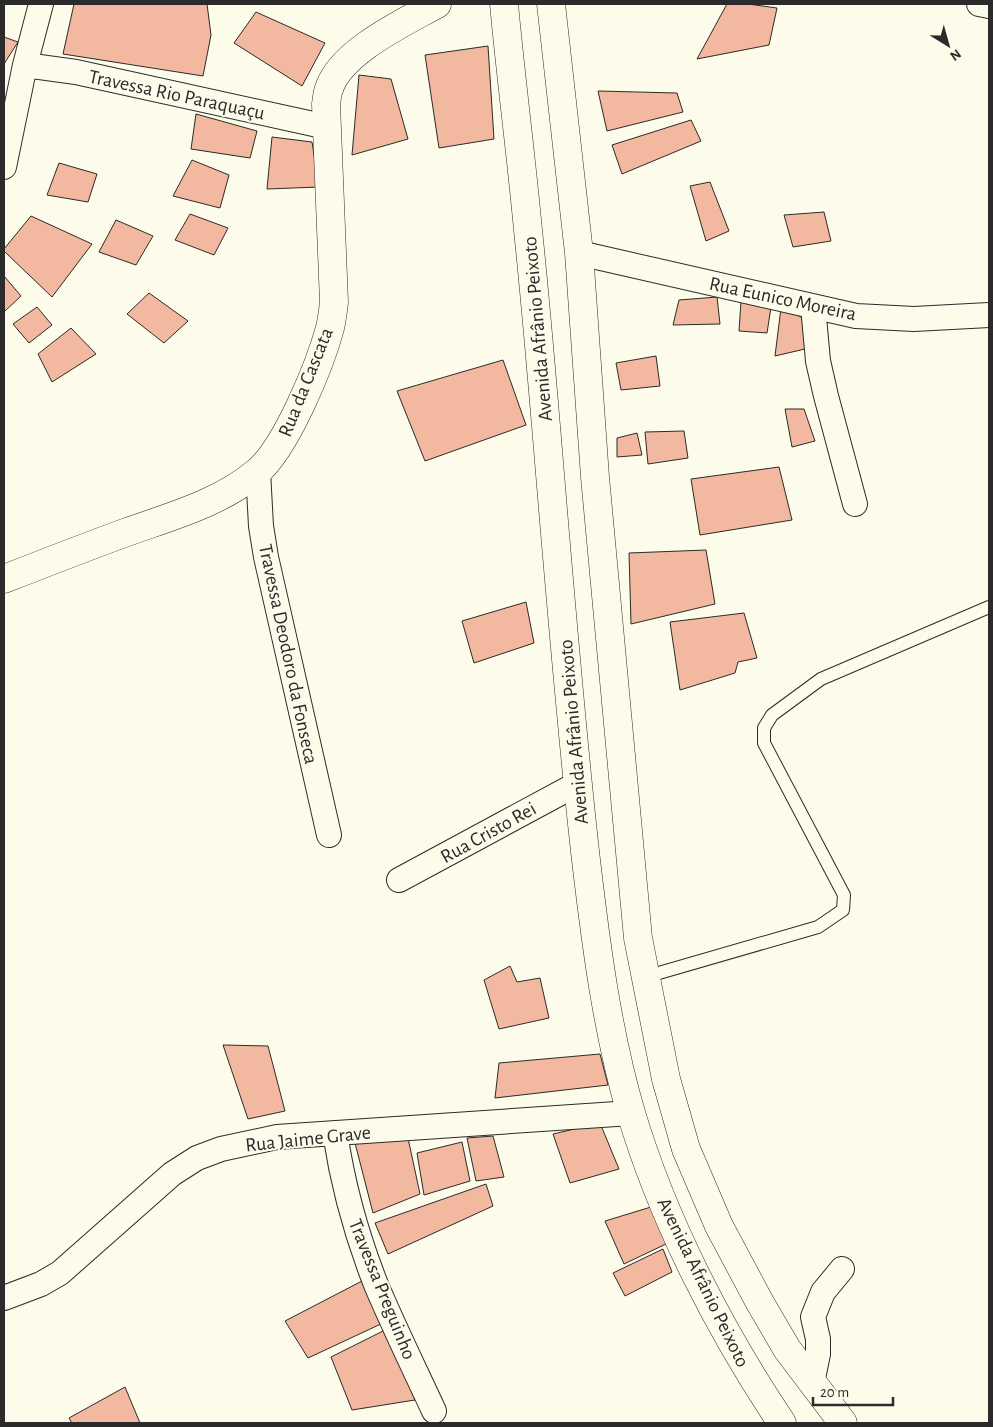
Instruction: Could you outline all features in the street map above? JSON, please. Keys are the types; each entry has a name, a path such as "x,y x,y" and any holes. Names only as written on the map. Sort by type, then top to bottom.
{"main road":[{"name":"Rua da Cascata","path":"4,579 186,511 218,497 258,471 281,442 308,387 330,328 334,302 326,104 329,88 337,72 364,47 437,4"},
{"name":"Avenida Afrânio Peixoto","path":"504,4 528,233 577,784 595,936 618,1056 631,1113 650,1168 676,1232 728,1335 759,1389 782,1423"},
{"name":"Avenida Afrânio Peixoto","path":"551,4 579,253 594,477 637,930 645,977 666,1079 686,1149 719,1226 787,1350 843,1423"}],"street":[{"path":"4,167 25,64 41,4"},
{"path":"978,4 989,6"},
{"name":"Travessa Rio Paraquaçu","path":"25,64 76,72 327,127"},
{"name":"Rua Eunico Moreira","path":"579,253 856,316 914,319 989,315"},
{"path":"813,306 818,361 855,504"},
{"name":"Travessa Deodoro da Fonseca","path":"258,471 261,526 266,557 329,835"},
{"name":"Rua Cristo Rei","path":"399,880 577,784"},
{"name":"Rua Jaime Grave","path":"4,1298 41,1284 60,1273 172,1174 197,1158 221,1149 276,1137 631,1113"},
{"name":"Travessa Preguinho","path":"335,1133 347,1196 366,1257 434,1411"},
{"path":"812,1383 818,1354 818,1339 813,1317 823,1292 842,1269"}],"lane":[{"path":"645,977 818,928 843,910 844,895 764,743 764,728 772,715 821,679 989,607"}],"building":[{"path":"74,4 207,4 211,35 203,76 63,54"},
{"path":"727,4 748,4 777,8 769,45 697,59"},
{"path":"256,12 325,43 302,86 234,43"},
{"path":"4,37 18,42 4,64"},
{"path":"488,46 494,139 439,148 425,55"},
{"path":"359,75 391,79 408,139 352,155"},
{"path":"598,91 677,93 683,112 607,131"},
{"path":"196,114 257,131 250,158 191,149"},
{"path":"691,120 701,141 622,174 612,145"},
{"path":"272,137 312,142 319,187 267,189"},
{"path":"192,160 229,175 220,208 173,196"},
{"path":"59,163 97,174 88,202 47,195"},
{"path":"710,182 729,231 706,241 690,186"},
{"path":"824,212 831,241 793,247 784,215"},
{"path":"190,214 228,228 214,255 175,240"},
{"path":"31,216 92,244 52,297 4,251"},
{"path":"116,220 153,236 136,265 99,252"},
{"path":"4,276 21,296 5,311 4,310"},
{"path":"149,293 188,321 164,343 127,314"},
{"path":"717,297 720,324 673,325 679,300"},
{"path":"741,301 771,307 767,333 739,331"},
{"path":"37,307 52,325 29,343 13,324"},
{"path":"781,308 808,320 805,349 775,356"},
{"path":"71,328 96,354 52,382 38,354"},
{"path":"656,356 660,386 621,390 616,363"},
{"path":"503,360 526,425 425,461 397,391"},
{"path":"785,409 804,409 815,441 792,447"},
{"path":"684,431 688,458 648,464 645,432"},
{"path":"637,433 642,455 617,457 617,438"},
{"path":"779,467 792,520 700,535 691,479"},
{"path":"706,550 715,604 631,624 629,553"},
{"path":"526,602 534,643 474,663 462,621"},
{"path":"744,613 757,658 738,662 735,673 680,690 670,622"},
{"path":"510,966 517,982 540,978 549,1018 499,1029 484,980"},
{"path":"223,1045 268,1046 285,1111 248,1119"},
{"path":"600,1054 608,1085 495,1098 499,1063"},
{"path":"600,1123 619,1169 570,1183 553,1134"},
{"path":"493,1136 504,1177 476,1181 467,1138"},
{"path":"408,1138 420,1194 373,1213 355,1143"},
{"path":"462,1142 470,1181 424,1195 417,1153"},
{"path":"486,1184 493,1206 388,1254 375,1223"},
{"path":"651,1207 668,1243 624,1264 605,1221"},
{"path":"663,1249 672,1272 625,1296 613,1273"},
{"path":"362,1281 383,1323 308,1358 285,1321"},
{"path":"385,1330 415,1400 352,1410 331,1357"},
{"path":"125,1387 140,1423 72,1423 69,1418"}]}
